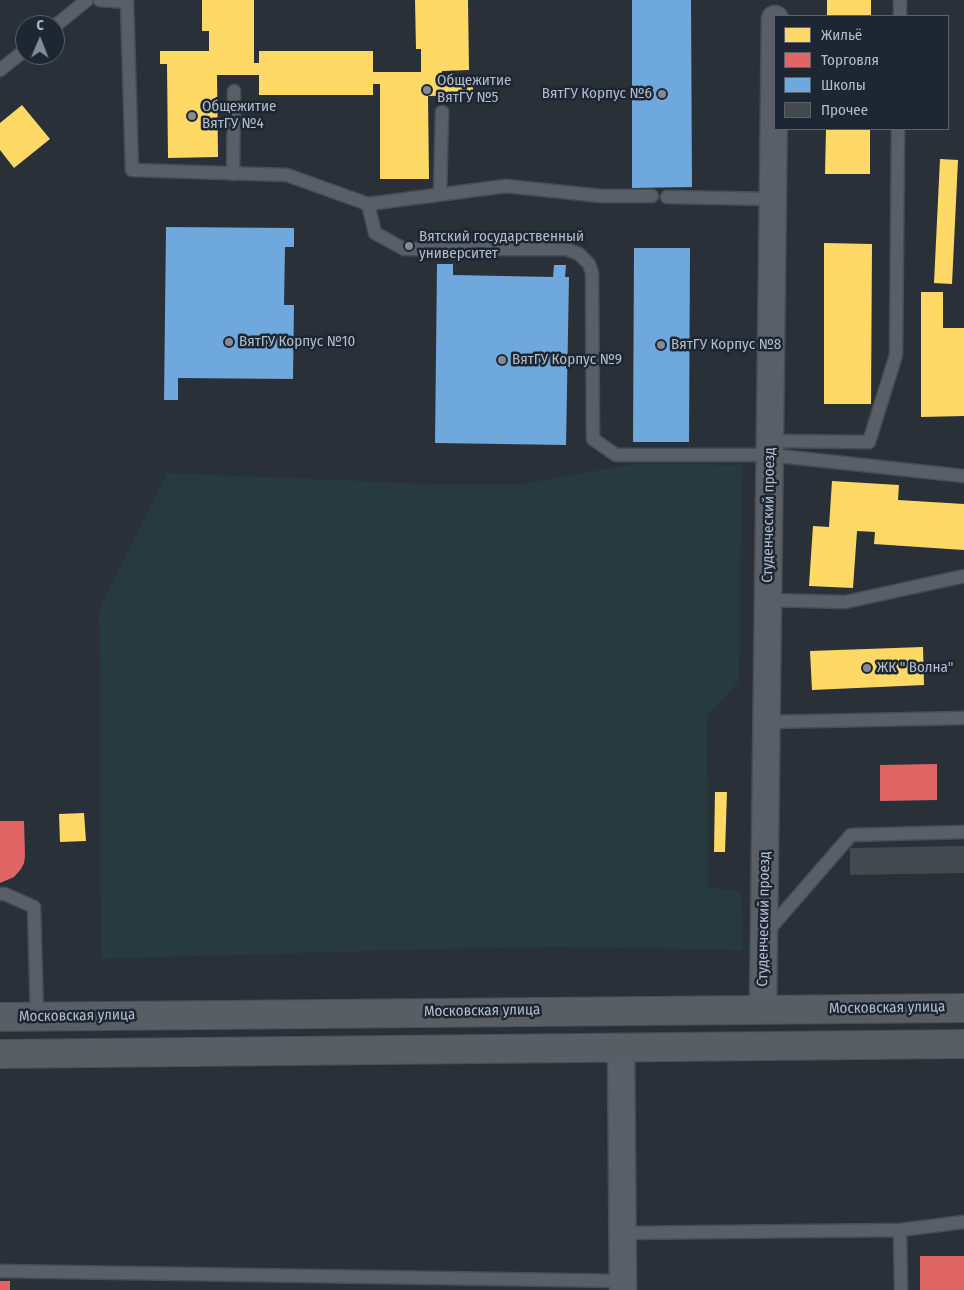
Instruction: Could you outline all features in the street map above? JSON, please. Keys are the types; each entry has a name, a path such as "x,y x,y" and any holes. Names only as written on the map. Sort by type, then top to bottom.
{"main road":[{"name":"Московская улица","path":"0,1017 964,1008"},
{"path":"620,1010 621,1047"},
{"path":"0,1054 964,1044"}],"street":[{"name":"Студенческий проезд","path":"775,15 776,0"},
{"name":"Студенческий проезд","path":"763,1010 774,108"},
{"path":"621,1047 623,1285"}],"lane":[{"path":"65,18 87,0"},
{"path":"100,0 127,2 132,170 287,175 368,204 506,186 601,196 652,196"},
{"path":"900,0 900,15"},
{"path":"0,70 15,58"},
{"path":"233,174 234,90"},
{"path":"440,194 442,112"},
{"path":"368,204 375,233 404,249 566,249 579,254 589,264 592,273 593,440 616,455 869,442 896,356 898,130"},
{"path":"667,197 773,198"},
{"path":"770,448 964,476"},
{"path":"768,600 845,602 964,576"},
{"path":"767,722 964,718"},
{"path":"764,936 851,835 964,832"},
{"path":"0,894 34,907 37,1016"},
{"path":"622,1233 900,1230 964,1222"},
{"path":"900,1230 901,1290"},
{"path":"0,1271 623,1285"}],"green space":[{"path":"634,464 742,465 739,681 707,716 708,888 741,891 743,950 553,947 101,959 99,610 167,473 433,484 522,484"}],"building: Жильё":[{"path":"202,0 254,0 254,63 259,63 259,51 373,51 373,72 421,72 421,49 416,49 415,0 468,0 469,70 442,71 442,84 473,84 473,95 428,96 429,179 380,179 380,84 373,84 373,95 259,95 259,75 217,75 218,157 168,158 167,64 160,64 160,51 209,51 209,31 202,31"},
{"path":"827,0 871,0 871,15 827,15"},
{"path":"22,105 50,139 14,168 0,150 0,123"},
{"path":"826,130 870,130 870,174 825,174"},
{"path":"940,159 958,160 952,284 934,283"},
{"path":"824,243 872,244 871,404 824,404"},
{"path":"921,292 943,292 943,328 964,328 964,416 921,417"},
{"path":"832,481 899,485 898,500 964,504 964,550 874,544 875,532 857,531 853,588 809,586 813,526 829,527"},
{"name":"ЖК \" Волна\"","path":"923,647 924,685 812,690 810,651"},
{"path":"715,792 727,792 725,852 714,852"},
{"path":"84,813 86,841 60,842 59,814"}],"building: Торговля":[{"path":"937,764 937,800 880,801 880,765"},
{"path":"0,821 24,821 25,856 21,869 14,877 0,883"},
{"path":"920,1256 964,1256 964,1290 920,1290"},
{"path":"0,1281 10,1281 10,1290 0,1290"}],"building: Школы":[{"name":"ВятГУ Корпус №6","path":"632,0 691,0 692,187 632,188"},
{"name":"ВятГУ Корпус №10","path":"166,227 294,228 294,247 285,247 284,305 294,305 293,379 178,378 178,400 164,400"},
{"name":"ВятГУ Корпус №8","path":"634,248 690,248 689,442 633,442"},
{"name":"ВятГУ Корпус №9","path":"437,264 453,264 453,275 553,277 554,265 566,265 565,277 569,277 566,445 435,443"}],"building: Прочее":[{"path":"964,846 964,873 850,875 850,848"}],"place":[{"name":"Общежитие ВятГУ №5","path":"427,90"},
{"name":"ВятГУ Корпус №6","path":"662,94"},
{"name":"Общежитие ВятГУ №4","path":"192,116"},
{"name":"Вятский государственный университет","path":"409,246"},
{"name":"ВятГУ Корпус №10","path":"229,342"},
{"name":"ВятГУ Корпус №8","path":"661,345"},
{"name":"ВятГУ Корпус №9","path":"502,360"},
{"name":"ЖК \" Волна\"","path":"867,668"}]}
